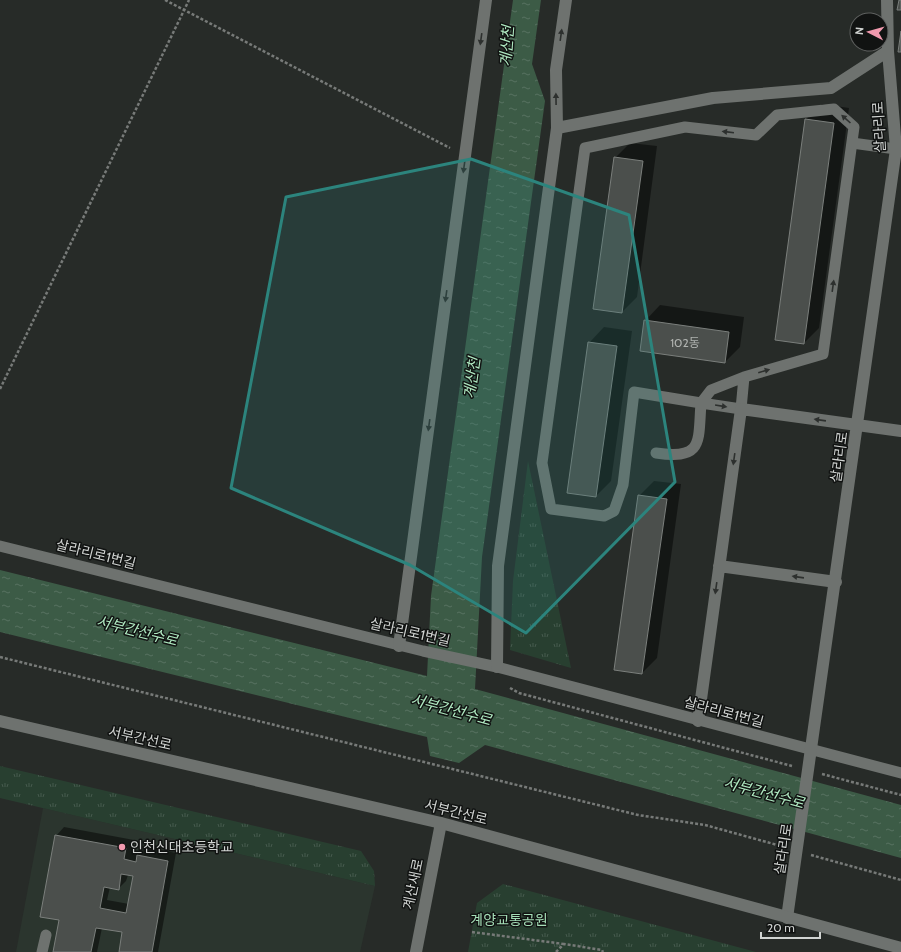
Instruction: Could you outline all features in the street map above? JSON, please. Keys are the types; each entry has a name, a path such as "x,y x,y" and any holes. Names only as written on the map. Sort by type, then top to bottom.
{"street":[{"path":"399,646 486,0"},
{"path":"497,667 498,566 556,128 556,70 566,0"},
{"name":"살라리로","path":"887,0 887,12"},
{"path":"556,128 713,98 831,88 886,52"},
{"name":"살라리로","path":"788,918 798,848 814,768 812,751 899,149 888,52"},
{"path":"698,721 741,409 901,431"},
{"path":"719,566 836,582"},
{"name":"서부간선로","path":"0,721 441,823 901,948"},
{"name":"계산새로","path":"416,952 441,823"}],"lane":[{"path":"656,453 676,456 689,452 698,443 702,403 711,390 744,377 823,354 854,127 834,109 777,115 756,135 686,127 585,148 542,463 551,509 604,516 614,511 622,489 634,392 702,403 741,409 744,377"},
{"path":"852,143 899,149"},
{"name":"살라리로1번길","path":"0,546 399,646 497,667 812,751 901,773"},
{"path":"42,952 46,935"}],"path":[{"path":"165,0 465,156"},
{"path":"0,389 189,0"},
{"path":"0,657 638,815 705,825 798,848 901,880"},
{"path":"497,667 502,684 520,693 794,766"},
{"path":"814,768 901,794"},
{"path":"472,932 564,944 602,950 603,952"},
{"path":"556,952 564,944"}],"highlighted area":[{"path":"471,159 629,215 675,482 526,633 410,565 231,488 286,197"}],"shaded area":[{"name":"인천신대초등학교","path":"43,808 375,886 360,952 16,952"}],"green space":[{"path":"528,461 571,668 510,650 513,581"},
{"path":"0,766 361,851 374,871 375,886 0,798"},
{"name":"계양교통공원","path":"503,884 756,952 468,952 477,903"}],"water":[{"path":"513,0 541,0 532,64 545,101 482,557 475,689 901,805 901,858 485,745 459,763 430,756 427,737 0,632 0,570 427,676 431,596"}],"building":[{"path":"899,0 901,0 901,10 897,10"},
{"path":"901,31 901,52 898,52"},
{"path":"805,119 834,123 804,344 775,340"},
{"path":"614,157 643,161 622,313 593,309"},
{"path":"644,320 729,332 725,363 640,351"},
{"path":"588,342 617,346 596,497 567,493"},
{"path":"638,495 667,499 642,674 614,670"},
{"path":"55,835 126,848 124,859 136,862 137,855 168,861 152,952 119,952 122,932 96,928 91,952 53,952 59,920 40,917","holes":["121,874 133,876 126,913 100,908 104,887 119,890"]}],"place":[{"name":"인천신대초등학교","path":"122,847"}],"water label":[{"name":"계산천","path":"507,46"},
{"name":"계산천","path":"472,378"},
{"name":"서부간선수로","path":"137,631"},
{"name":"서부간선수로","path":"451,710"},
{"name":"서부간선수로","path":"764,793"}]}
